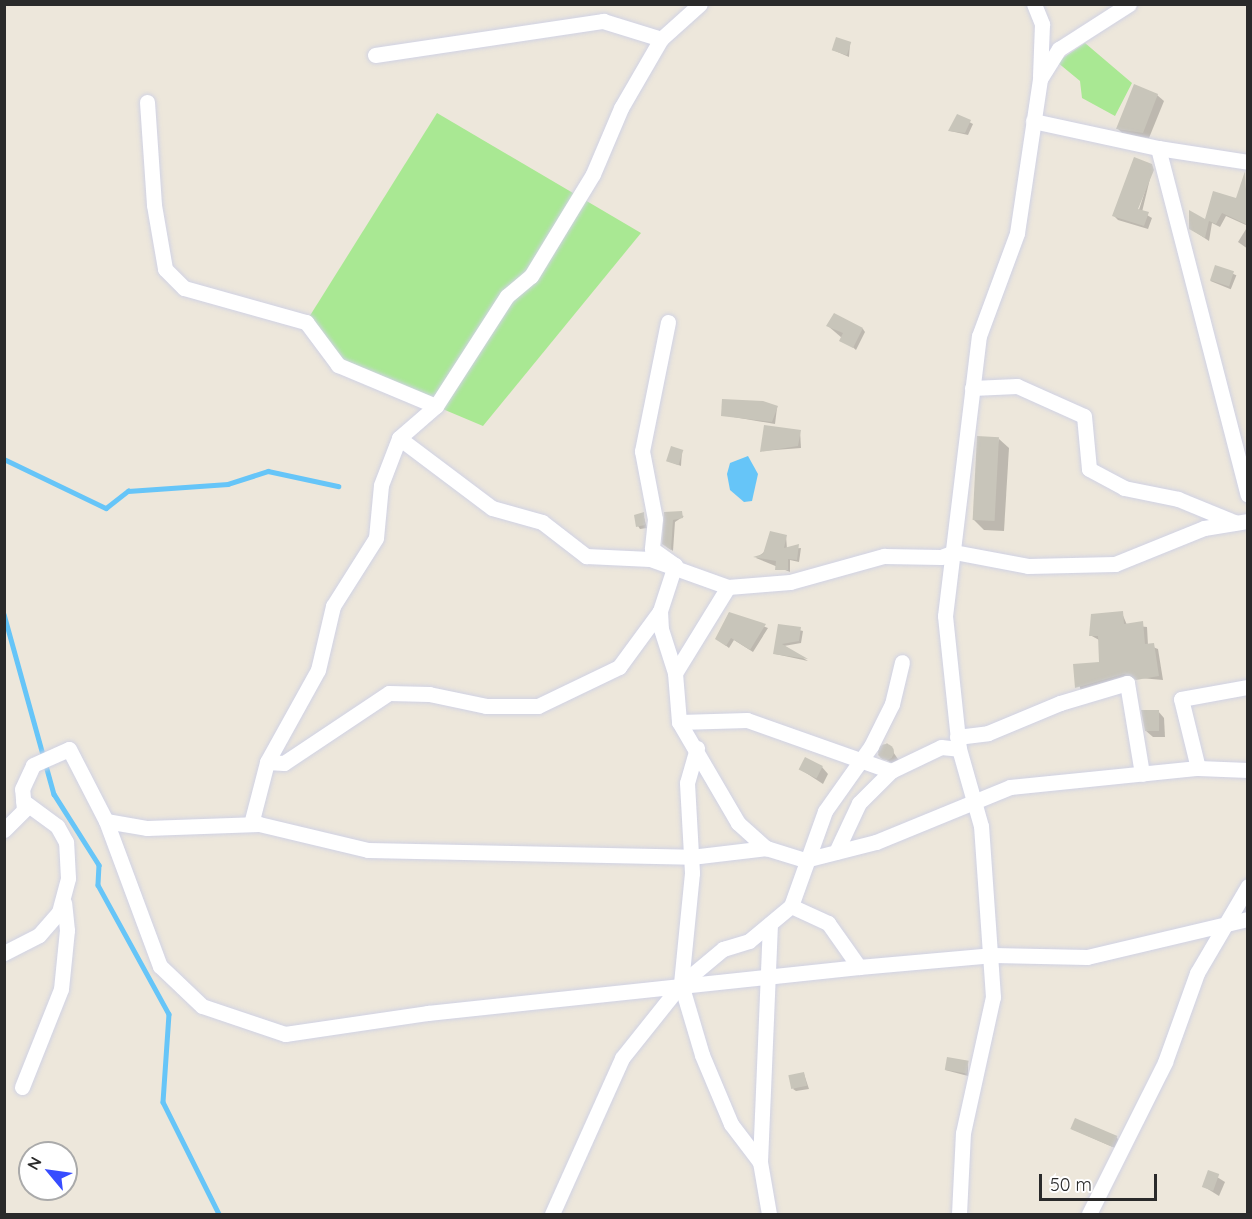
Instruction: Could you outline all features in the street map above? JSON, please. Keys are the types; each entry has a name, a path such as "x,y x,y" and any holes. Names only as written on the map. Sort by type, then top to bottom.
{"street":[{"path":"251,824 267,762 318,670 333,606 376,538 381,485 399,438 436,406 507,296 531,276 593,174 621,108 661,39 700,4"},
{"path":"960,1215 963,1133 993,997 993,955 981,826 972,803 958,743 945,616 979,336 1017,233 1040,79 1042,24 1035,4"},
{"path":"1040,79 1059,50 1130,4"},
{"path":"375,55 603,21 661,39"},
{"path":"147,102 154,205 165,269 184,288 306,322 338,365 436,406"},
{"path":"1033,121 1158,148 1248,162"},
{"path":"1158,148 1248,495"},
{"path":"668,322 642,451 655,519 651,549 675,565 728,587 790,582 884,556 940,557 954,552 1011,564 1102,565 1241,521"},
{"path":"972,388 1017,386 1084,416 1089,469 1094,473 1241,521"},
{"path":"399,438 492,508 542,522 586,556 675,565"},
{"path":"267,762 284,763 389,693 538,706 619,667 660,611 675,565"},
{"path":"675,673 728,587"},
{"path":"660,611 675,673 679,722 738,823 766,848"},
{"path":"552,1215 622,1058 681,984 723,949 749,941 791,906 805,860 828,805 857,763 892,704 902,662"},
{"path":"836,852 859,803 891,771 941,747 988,733 1060,703 1127,683 1142,774"},
{"path":"1198,768 1181,699 1248,687"},
{"path":"679,722 747,720 815,741 857,763 891,771"},
{"path":"696,748 687,783 692,857 681,984 702,1055 731,1124 760,1162"},
{"path":"4,830 18,820 23,801 22,789 33,765 69,749 106,821 160,966 202,1006 285,1034 681,984 767,978 993,955 1087,957 1167,942 1225,920 1248,919"},
{"path":"106,821 181,829 251,824 368,850 692,857 766,848 805,860 836,852 1031,784 1198,768 1248,770"},
{"path":"4,953 39,936 59,912 68,878 66,842 42,810 23,801"},
{"path":"1089,1215 1132,1133 1197,974 1225,920 1248,886"},
{"path":"22,1087 61,988 67,930 63,898"},
{"path":"791,906 828,923 859,967"},
{"path":"769,1215 760,1162 770,924"}],"green space":[{"path":"1085,43 1132,83 1115,116 1082,98 1080,81 1057,62"},
{"path":"437,113 641,233 483,426 338,365 306,322"}],"water":[{"path":"748,456 758,474 752,501 744,502 730,490 727,474 730,463"}],"building":[{"path":"836,37 851,42 847,55 832,50"},
{"path":"1134,84 1158,94 1143,133 1116,129"},
{"path":"957,114 971,120 965,133 948,131"},
{"path":"1134,157 1152,164 1154,170 1138,209 1149,212 1144,226 1112,216"},
{"path":"1245,171 1248,225 1222,213 1216,224 1209,221 1205,238 1189,229 1189,210 1205,219 1213,191 1236,198"},
{"path":"1215,265 1234,271 1229,286 1210,280"},
{"path":"834,313 863,328 853,348 839,341 843,333 826,326"},
{"path":"722,399 763,401 778,406 772,422 721,416"},
{"path":"764,425 801,430 798,446 760,452"},
{"path":"977,436 999,437 995,521 973,520"},
{"path":"671,446 683,450 678,465 666,461"},
{"path":"682,511 683,518 673,520 671,550 662,544 664,512"},
{"path":"644,512 645,525 636,527 634,515"},
{"path":"770,531 787,535 784,548 799,544 797,560 788,559 788,570 775,570 776,561 753,557 763,554"},
{"path":"1123,611 1124,624 1143,621 1145,644 1154,643 1159,676 1136,680 1124,674 1075,688 1073,664 1099,662 1098,636 1089,636 1091,614"},
{"path":"729,612 766,624 750,650 731,638 726,646 715,639"},
{"path":"778,624 801,627 799,641 782,644 808,659 773,654"},
{"path":"1141,710 1159,710 1159,731 1145,731"},
{"path":"886,744 894,752 886,760 878,752"},
{"path":"805,757 823,766 816,779 799,769"},
{"path":"947,1057 969,1061 966,1074 945,1070"},
{"path":"804,1072 807,1086 791,1089 788,1075"},
{"path":"1075,1118 1117,1136 1113,1147 1070,1129"},
{"path":"1208,1170 1219,1174 1213,1191 1202,1187"}],"waterway":[{"path":"4,459 106,508 128,491 228,484 268,471 338,486"},
{"path":"4,614 54,794 99,865 98,885 169,1014 163,1102 219,1214"}]}
